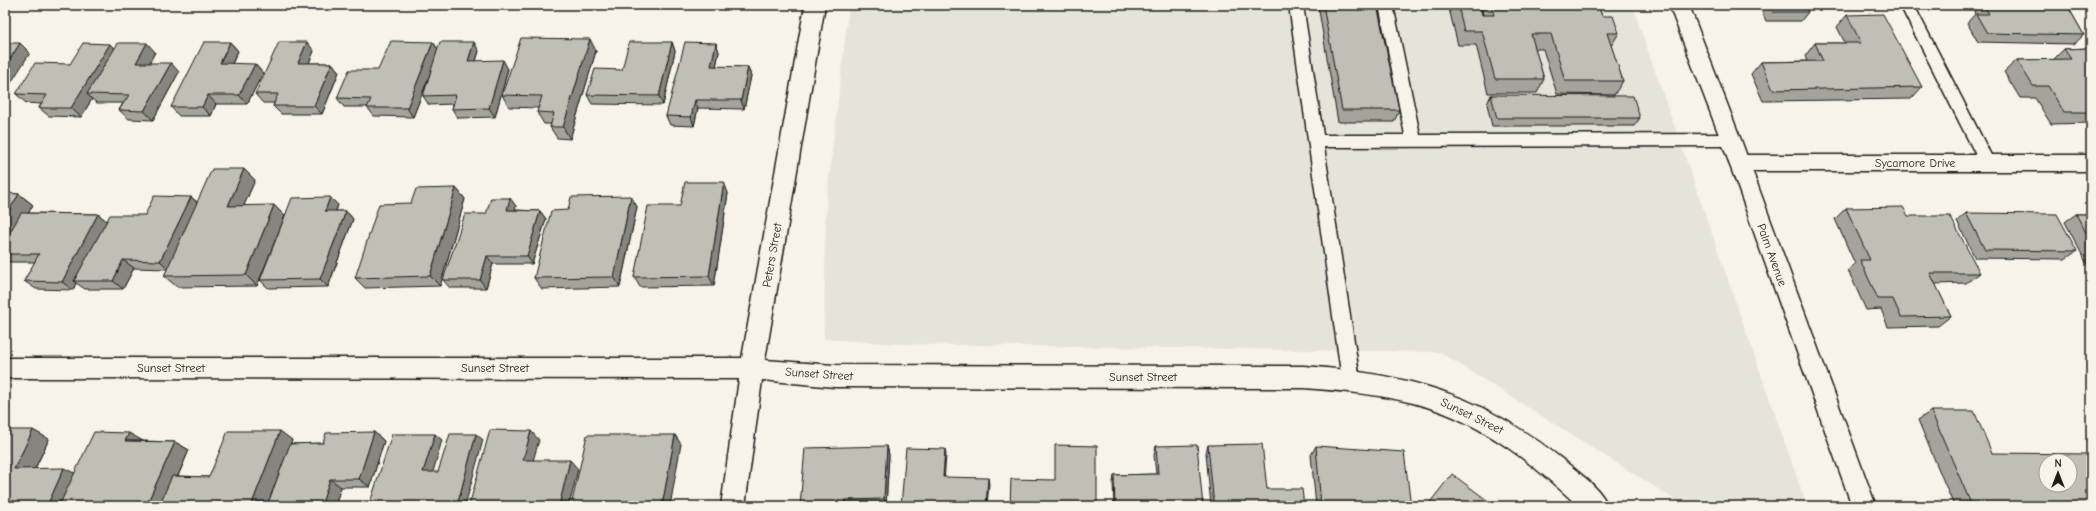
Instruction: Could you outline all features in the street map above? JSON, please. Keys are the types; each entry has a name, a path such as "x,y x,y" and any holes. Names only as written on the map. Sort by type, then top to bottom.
{"street":[{"name":"Peters Street","path":"733,506 752,368 815,5"},
{"name":"Palm Avenue","path":"1679,5 1731,140 1864,506"},
{"name":"Sycamore Drive","path":"1739,163 2091,163"},
{"name":"Sunset Street","path":"5,368 752,368 834,376 1304,378 1351,380 1376,383 1419,394 1460,408 1486,420 1537,453 1562,473 1596,506"}],"lane":[{"path":"1296,5 1351,380"},
{"path":"1386,5 1414,141"},
{"path":"1906,5 1987,163"},
{"path":"1316,141 1731,140"}],"shaded area":[{"path":"849,5 1632,5 1807,506 1685,506 1440,352 898,344 824,339 826,205"}],"building":[{"path":"1323,5 1377,5 1399,110 1342,110"},
{"path":"1458,5 1480,5 1482,15 1494,15 1491,5 1598,5 1602,16 1613,16 1619,33 1607,33 1623,81 1565,81 1551,34 1531,34 1544,79 1495,79 1482,31 1464,31"},
{"path":"1770,5 1805,5 1808,12 1773,12"},
{"path":"1984,5 2067,5 2084,35 1987,33 1976,14 1989,14"},
{"path":"1883,14 1922,87 1773,90 1761,62 1823,61 1815,43 1861,43 1847,15"},
{"path":"521,38 590,39 563,127 550,127 554,113 537,112 542,96 502,95"},
{"path":"391,41 433,42 407,108 367,108 371,99 337,98 349,70 378,70"},
{"path":"204,42 230,42 220,63 255,64 239,95 208,95 202,107 171,107"},
{"path":"279,42 307,42 298,63 332,63 314,106 273,106 278,94 255,94"},
{"path":"440,42 474,42 468,61 503,60 489,108 452,109 456,95 423,96"},
{"path":"629,42 672,42 659,96 587,95 595,69 622,70"},
{"path":"685,42 716,43 711,66 748,67 741,100 695,100 691,117 666,116"},
{"path":"5,43 20,43 5,67"},
{"path":"83,43 110,44 71,108 39,108 47,95 16,94 35,63 70,64"},
{"path":"118,43 147,43 136,63 171,63 144,111 119,110 129,95 87,94"},
{"path":"2091,48 2091,112 2064,112 2048,86 2033,86 2017,60 2071,59 2064,49"},
{"path":"1491,95 1633,96 1640,118 1497,118"},
{"path":"212,169 244,169 228,206 274,205 246,275 164,276"},
{"path":"685,182 724,182 709,276 634,277 648,206 680,206"},
{"path":"456,188 430,276 355,278 379,204 411,203 416,189"},
{"path":"5,193 19,194 5,217"},
{"path":"154,196 191,197 160,261 123,260 113,281 74,281 110,215 145,215"},
{"path":"631,196 614,277 534,278 551,211 568,210 571,197"},
{"path":"330,197 325,211 346,211 320,279 260,280 292,198"},
{"path":"491,198 510,198 507,210 540,211 527,256 487,256 480,280 443,280 465,214 486,214"},
{"path":"1903,207 1908,216 1950,216 1980,273 1930,273 1951,316 1901,317 1893,299 1878,299 1860,260 1870,260 1846,208"},
{"path":"21,213 98,214 62,282 24,281 39,254 5,254 5,241"},
{"path":"1966,213 2057,214 2077,251 1985,250"},
{"path":"2076,214 2091,214 2091,242"},
{"path":"1931,411 1974,411 1992,453 2038,453 2038,493 2078,493 2078,454 2091,454 2091,506 1972,506"},
{"path":"5,430 33,430 14,469 64,468 47,506 5,506"},
{"path":"490,430 531,431 523,460 570,460 559,506 469,506"},
{"path":"228,431 280,431 251,506 159,506 172,476 209,477"},
{"path":"94,432 129,433 125,441 175,442 146,506 59,506"},
{"path":"374,432 359,479 330,479 321,506 267,506 290,444 323,443 326,433"},
{"path":"392,434 435,434 423,472 438,472 450,434 476,434 457,506 369,506"},
{"path":"587,435 675,435 662,506 571,506"},
{"path":"1262,444 1267,489 1302,489 1304,506 1214,506 1208,445"},
{"path":"1055,445 1097,446 1097,506 1010,506 1011,479 1055,480"},
{"path":"1197,445 1203,506 1115,506 1114,475 1158,474 1156,446"},
{"path":"887,446 884,499 845,500 844,506 800,506 805,448"},
{"path":"1316,446 1404,452 1411,506 1321,506"},
{"path":"906,448 945,449 943,477 988,478 986,506 901,506"},
{"path":"1452,474 1495,506 1427,506"}]}
